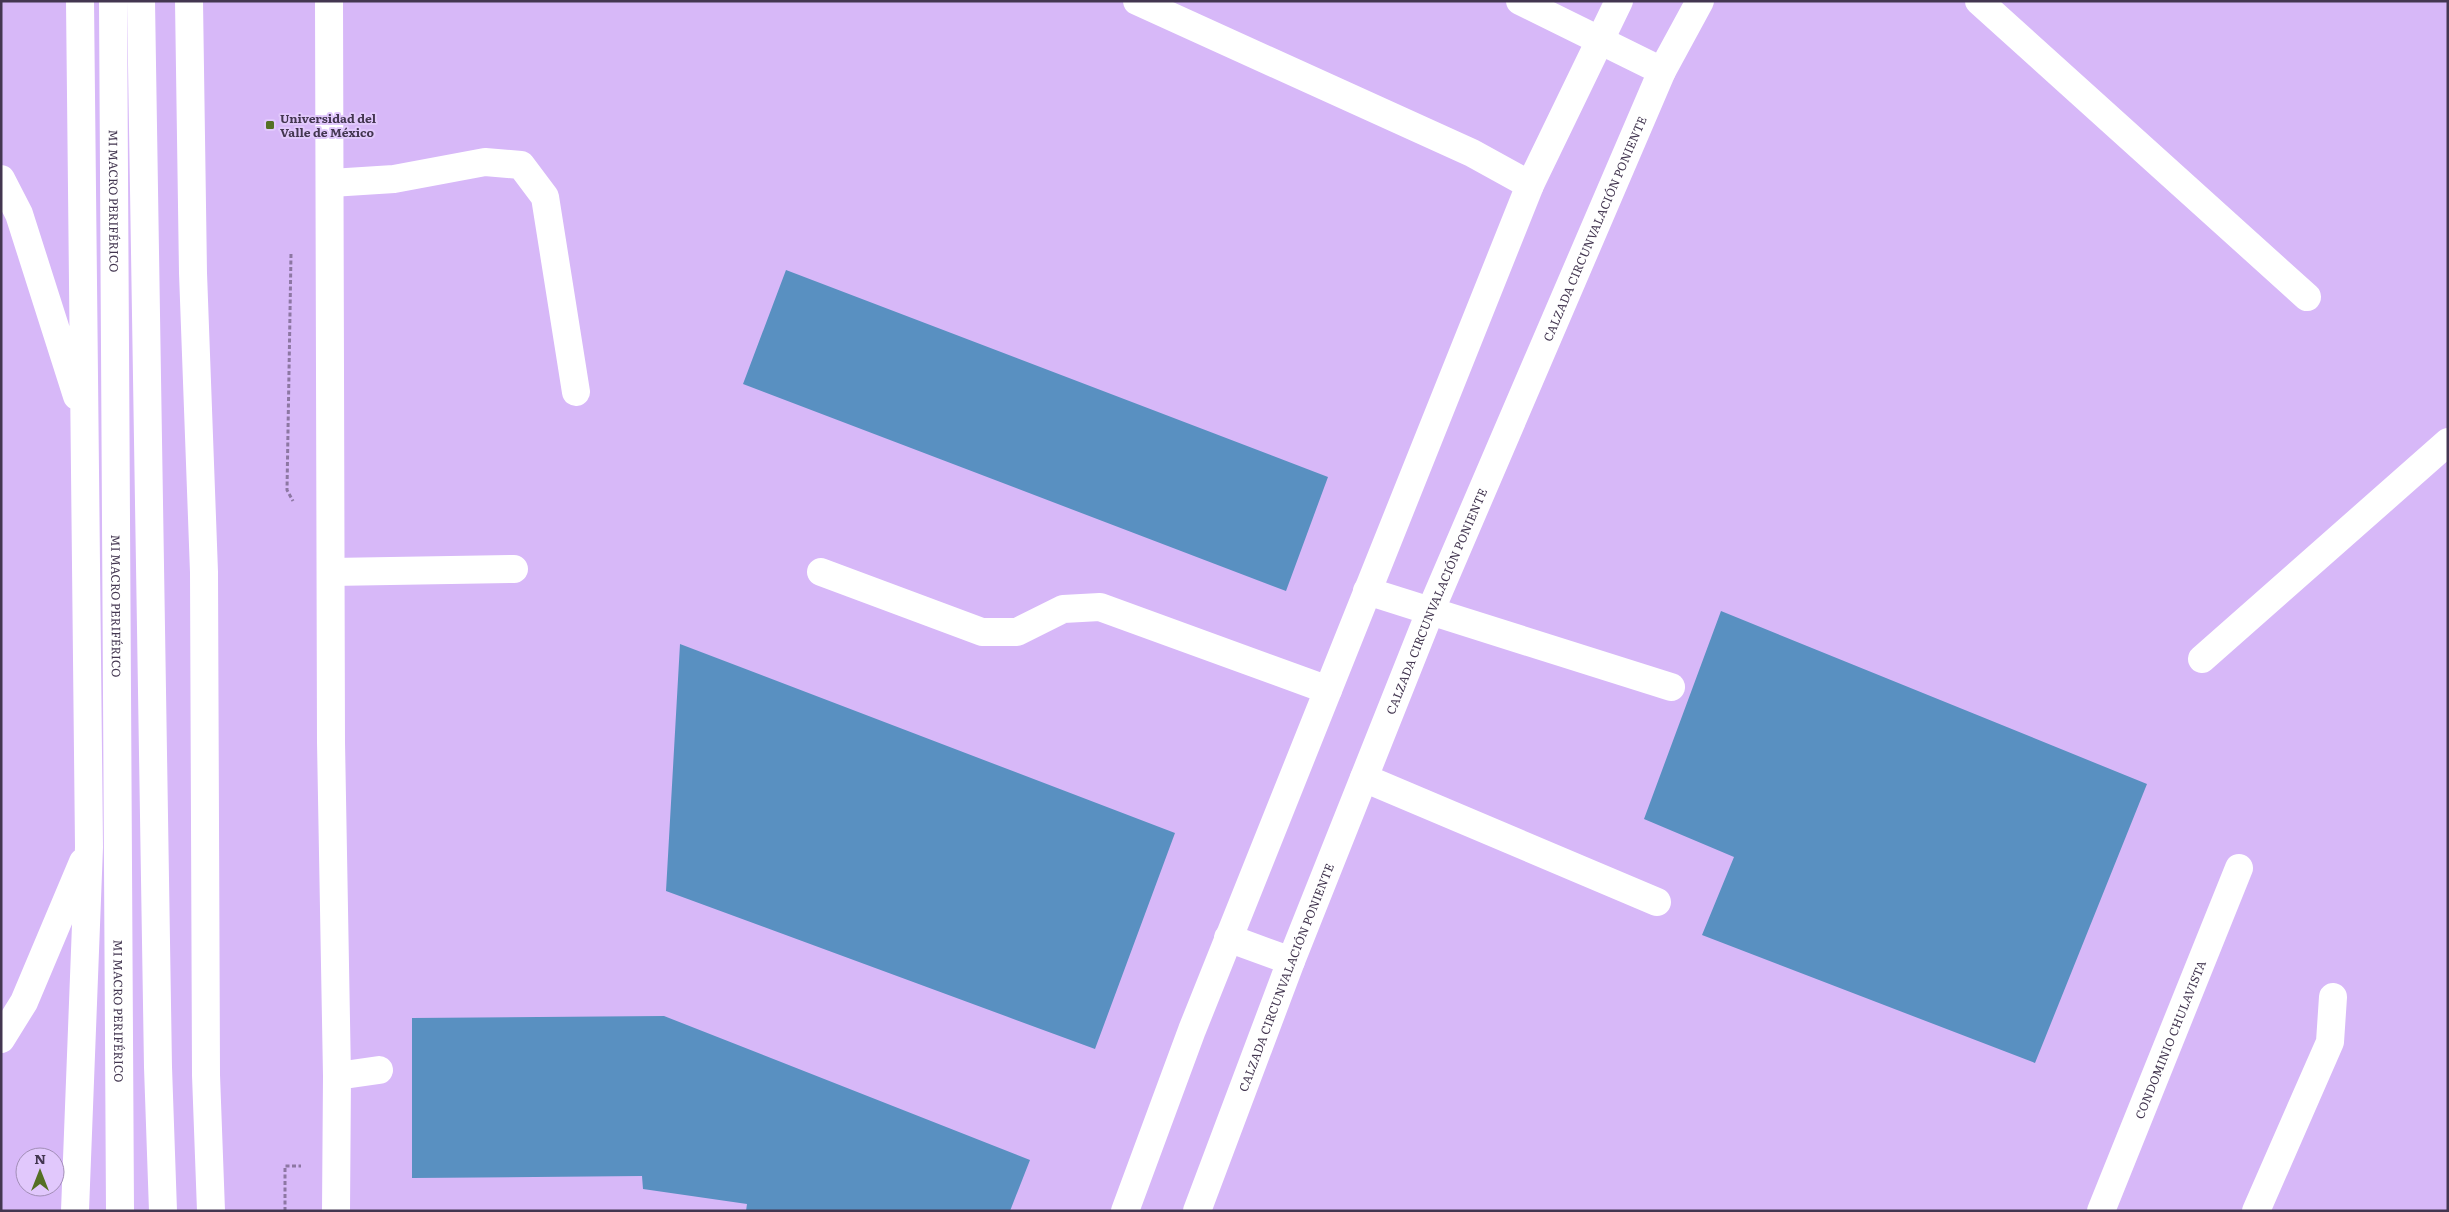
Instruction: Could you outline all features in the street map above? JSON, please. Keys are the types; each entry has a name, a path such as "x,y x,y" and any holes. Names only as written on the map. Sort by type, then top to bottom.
{"main road":[{"path":"75,1211 89,847 80,1"},
{"name":"MI MACRO PERIFÉRICO","path":"113,1 120,1211"},
{"path":"141,1 158,1067 163,1211"},
{"path":"189,1 193,273 204,572 206,1075 211,1211"},
{"path":"329,1 330,742 337,1076 336,1211"},
{"path":"1137,1 1472,154 1530,185"},
{"path":"1520,1 1662,71"},
{"path":"1125,1211 1228,938 1530,185 1619,1"},
{"name":"CALZADA CIRCUNVALACIÓN PONIENTE","path":"1196,1211 1291,961 1430,612 1662,71 1700,1"},
{"path":"1979,1 2307,297"},
{"path":"330,183 394,179 485,162 521,165 545,197 576,392"},
{"path":"1,179 19,214 86,425"},
{"path":"2202,659 2448,442"},
{"path":"331,572 514,569"},
{"path":"821,572 982,632 1017,632 1063,609 1100,606 1328,690"},
{"path":"1367,591 1430,612 1502,632 1671,687"},
{"path":"1364,778 1657,902"},
{"path":"1,1038 24,1002 89,847"},
{"name":"CONDOMINIO CHULAVISTA","path":"2102,1211 2239,868"},
{"path":"1228,938 1291,961"},
{"path":"2256,1211 2330,1042 2333,997"},
{"path":"337,1076 379,1070"}],"path":[{"path":"285,1211 285,1166 306,1166"}],"building":[{"path":"786,270 1328,477 1286,591 743,384"},
{"path":"1721,611 2147,784 2035,1063 1702,935 1734,857 1644,819"},
{"path":"680,644 1175,833 1095,1049 666,891"},
{"path":"664,1016 1030,1160 1010,1211 746,1211 747,1204 643,1189 642,1176 412,1178 412,1018"}],"place":[{"name":"Universidad del Valle de México","path":"270,125"}]}
